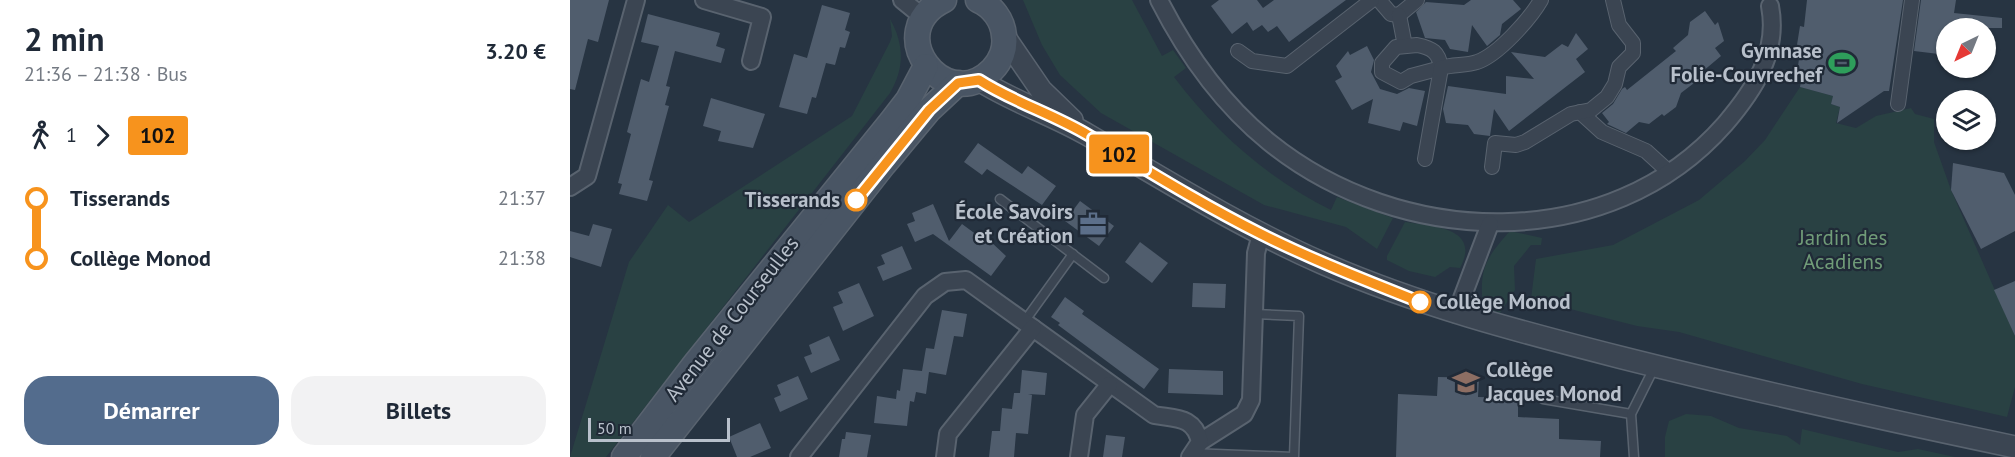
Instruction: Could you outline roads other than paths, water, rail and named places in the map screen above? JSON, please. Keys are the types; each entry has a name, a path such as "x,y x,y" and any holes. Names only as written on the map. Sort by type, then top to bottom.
{"main road":[{"path":"944,0 923,17 917,38 919,53 926,66 937,76 968,81"},
{"path":"986,2 1002,25 1004,36"},
{"name":"Avenue de Courseulles","path":"653,457 929,110 968,81 991,72 1001,57 1004,36"},
{"name":"Avenue de Courseulles","path":"624,457 908,100 926,66"},
{"path":"616,457 670,397"}],"street":[{"path":"570,187 587,176 636,0"},
{"path":"704,0 762,16 751,61"},
{"path":"902,0 923,17"},
{"path":"1159,0 1184,46 1210,84 1239,115 1287,156 1355,192 1404,210 1490,224 1546,220 1622,198 1669,172 1721,128 1758,79 1771,41 1774,24 1770,6"},
{"path":"1238,51 1252,61 1287,66 1372,0"},
{"path":"1380,0 1391,14 1399,15 1417,0"},
{"path":"1425,159 1440,68 1440,58 1432,48 1418,45 1405,46 1396,47 1382,63 1382,72 1389,78 1401,82 1411,76 1440,68 1477,62 1490,55 1532,15 1541,0"},
{"path":"1492,167 1495,143 1516,145 1525,142 1571,114 1586,113 1607,97 1615,84 1619,67 1633,53 1633,43 1619,25 1613,0"},
{"path":"1898,104 1912,0"},
{"path":"1399,15 1405,46"},
{"path":"1004,36 1041,90 1086,133"},
{"path":"968,81 1086,133 1180,191 1261,234 1322,263 1456,314 1656,366 1855,413 2015,447"},
{"path":"1580,112 1602,132 1646,151 1669,172"},
{"path":"1456,314 1490,224"},
{"path":"1193,451 1244,414 1251,400 1256,253 1261,234"},
{"path":"799,457 933,289 945,282 966,280 1109,385 1154,415 1190,422 1197,429 1193,451"},
{"path":"945,457 948,434 1029,325"},
{"path":"1079,457 1085,415 1109,385"}],"lane":[{"path":"1000,199 1104,278"},
{"path":"1029,325 1073,254"},
{"path":"1193,451 1293,457 1299,316 1254,314"},
{"path":"1634,457 1631,414 1656,366"},
{"path":"1543,399 1631,414"}],"place":[{"name":"Gymnase Folie-Couvrechef","path":"1842,63"},
{"name":"Tisserands","path":"856,200"},
{"name":"École Savoirs et Création","path":"1093,224"},
{"name":"Collège Monod","path":"1420,302"},
{"name":"Collège Jacques Monod","path":"1466,382"}],"park label":[{"name":"Jardin des Acadiens","path":"1843,250"}]}
